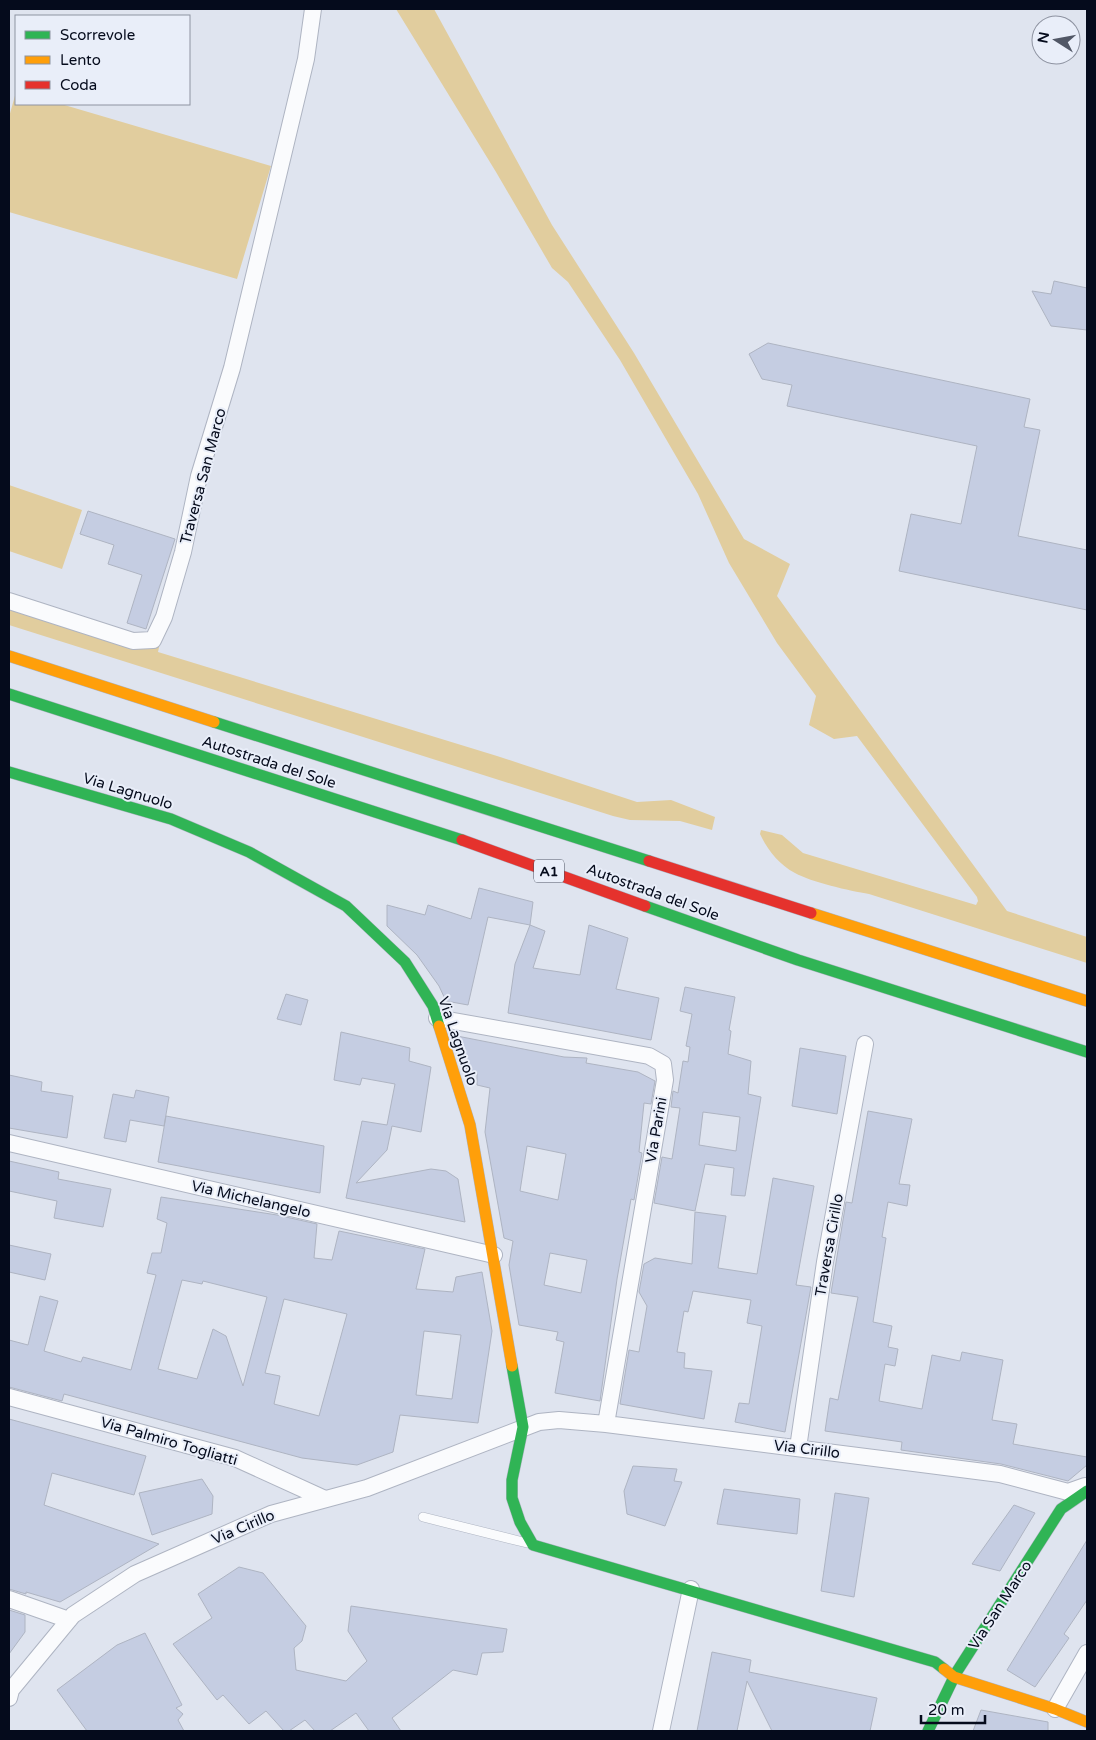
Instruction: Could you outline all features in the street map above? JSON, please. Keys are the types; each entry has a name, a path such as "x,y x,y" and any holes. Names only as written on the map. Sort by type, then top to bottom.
{"main road":[{"name":"Autostrada del Sole","path":"9,656 1087,1001"},
{"name":"Autostrada del Sole","path":"9,694 448,835 798,960 1087,1052"},
{"name":"Via Lagnuolo","path":"9,772 171,819 249,852 346,906 405,962 433,1006 470,1126 524,1427"},
{"path":"524,1427 523,1441 512,1481 512,1502 519,1525 532,1545 691,1589 934,1662 954,1678 1087,1722"},
{"name":"Via San Marco","path":"928,1731 954,1678 1061,1509 1087,1491"}],"street":[{"name":"Traversa San Marco","path":"9,601 133,641 153,640 164,617 183,552 199,476 232,368 306,59 313,9"},
{"name":"Via Parini","path":"437,1018 649,1056 663,1064 665,1080 606,1424"},
{"name":"Traversa Cirillo","path":"798,1448 825,1262 865,1044"},
{"name":"Via Michelangelo","path":"9,1144 494,1255"},
{"name":"Via Palmiro Togliatti","path":"9,1397 235,1458 325,1499"},
{"name":"Via Cirillo","path":"10,1692 73,1615 135,1574 271,1514 367,1488 495,1441 524,1427 559,1420 606,1424 1000,1474 1068,1492 1087,1485"},
{"path":"661,1731 691,1589"},
{"path":"9,1598 69,1620"},
{"path":"1055,1710 1087,1653"}],"lane":[{"path":"423,1516 532,1545"}],"shaded area":[{"path":"396,9 434,9 552,225 634,353 744,539 790,564 777,596 797,624 1007,911 1087,937 1087,963 869,894 811,880 789,870 770,851 760,834 761,830 782,835 803,853 976,905 978,901 977,897 857,736 834,739 809,725 816,696 777,643 729,563 698,494 620,360 568,282 552,268 496,172"},
{"path":"15,96 15,105 64,105 271,166 237,279 9,212 9,117"},
{"path":"9,485 82,510 62,569 9,551"},
{"path":"9,604 130,642 161,638 158,652 497,756 637,802 671,800 715,817 712,830 680,821 630,820 613,816 9,625"}],"building":[{"path":"1054,281 1087,288 1087,330 1051,326 1032,291 1051,294"},
{"path":"768,343 1030,399 1024,427 1040,430 1018,536 1087,550 1087,610 899,571 911,514 961,524 977,446 787,406 792,385 762,379 749,354"},
{"path":"88,511 175,539 146,629 127,623 142,575 108,564 114,545 80,534"},
{"path":"479,888 533,902 530,925 488,917 468,1005 446,1001 439,986 417,955 387,926 387,905 425,915 428,905 471,919"},
{"path":"530,925 545,931 533,968 580,975 589,925 628,938 616,989 659,998 651,1040 508,1013 515,964"},
{"path":"685,987 735,997 729,1030 731,1031 728,1054 751,1061 748,1094 761,1097 745,1196 731,1195 734,1168 705,1164 695,1211 654,1203 662,1157 672,1159 680,1108 671,1107 673,1091 678,1093 683,1061 688,1062 690,1047 686,1046 692,1014 680,1011","holes":["703,1112 740,1117 736,1151 699,1145"]},
{"path":"286,994 308,1000 301,1025 277,1019"},
{"path":"341,1032 410,1048 409,1061 431,1067 421,1132 392,1126 387,1150 356,1183 431,1169 446,1171 458,1179 465,1222 346,1198 362,1121 387,1125 395,1084 362,1078 360,1085 334,1080"},
{"path":"457,1036 564,1057 587,1058 586,1063 638,1072 655,1081 651,1104 644,1103 639,1152 642,1153 634,1200 631,1199 617,1279 600,1401 555,1393 564,1342 556,1340 558,1332 519,1325 509,1265 513,1241 504,1238 485,1132 490,1088 477,1085 477,1072 467,1070","holes":["527,1146 566,1154 558,1200 520,1191","550,1253 587,1260 581,1293 544,1285"]},
{"path":"800,1048 846,1056 837,1114 792,1106"},
{"path":"9,1075 42,1082 41,1091 73,1096 67,1138 9,1128"},
{"path":"136,1090 169,1097 164,1126 130,1120 126,1142 104,1138 113,1094 134,1098"},
{"path":"868,1111 912,1119 899,1184 910,1185 907,1206 888,1202 882,1237 886,1238 873,1322 892,1326 888,1347 898,1349 895,1366 885,1364 879,1401 922,1409 932,1355 960,1361 962,1352 1003,1360 992,1420 1017,1424 1013,1444 1087,1457 1087,1465 1068,1481 1001,1464 901,1450 902,1442 825,1431 830,1398 838,1400 858,1297 831,1293 846,1202 852,1203"},
{"path":"166,1116 324,1146 320,1193 158,1162"},
{"path":"9,1161 59,1172 58,1179 111,1189 103,1227 54,1218 57,1201 9,1191"},
{"path":"773,1178 814,1186 796,1285 811,1287 785,1432 735,1422 739,1403 749,1404 762,1326 747,1323 751,1300 693,1291 688,1312 684,1311 677,1352 685,1353 684,1368 712,1371 704,1419 620,1404 629,1350 639,1352 647,1306 639,1292 644,1264 655,1258 692,1264 695,1212 726,1216 718,1268 757,1274"},
{"path":"161,1197 277,1215 317,1224 314,1258 332,1260 339,1231 425,1249 416,1289 453,1292 456,1277 482,1272 492,1331 478,1423 400,1415 393,1452 357,1465 302,1458 64,1394 62,1401 9,1387 9,1340 28,1345 40,1296 58,1301 44,1351 81,1362 83,1357 131,1370 156,1275 147,1273 152,1253 161,1253 167,1223 157,1219","holes":["182,1280 202,1284 203,1281 267,1297 243,1386 226,1336 213,1329 197,1379 158,1369","284,1299 347,1314 319,1416 274,1404 280,1376 265,1373","424,1331 461,1335 452,1399 416,1395"]},
{"path":"9,1245 51,1254 45,1280 9,1272"},
{"path":"9,1419 146,1456 134,1495 52,1473 44,1505 159,1544 60,1602 9,1589"},
{"path":"633,1466 677,1469 674,1481 682,1482 665,1526 627,1514 624,1491"},
{"path":"202,1479 213,1496 212,1514 152,1535 139,1493"},
{"path":"724,1489 800,1499 797,1534 717,1524"},
{"path":"835,1493 869,1498 854,1597 821,1591"},
{"path":"1014,1505 1035,1513 1000,1571 972,1564"},
{"path":"1087,1540 1087,1600 1064,1634 1069,1638 1035,1687 1007,1670"},
{"path":"239,1567 263,1573 306,1626 302,1641 294,1648 296,1670 346,1681 367,1661 348,1631 351,1606 507,1629 503,1652 482,1653 477,1675 453,1670 392,1718 401,1731 369,1731 356,1713 330,1731 315,1731 305,1720 289,1731 284,1731 266,1711 249,1724 223,1695 217,1700 173,1644 212,1618 198,1594"},
{"path":"9,1610 25,1615 25,1632 9,1654"},
{"path":"145,1633 182,1705 176,1708 183,1714 178,1720 184,1731 87,1731 57,1690 117,1645"},
{"path":"712,1652 751,1660 749,1672 877,1698 870,1731 772,1731 747,1681 737,1731 697,1731"},
{"path":"981,1710 1048,1722 1048,1731 973,1731"}],"traffic: fast":[{"path":"9,694 462,840"},
{"path":"214,722 649,861"},
{"path":"9,772 171,819 249,852 346,906 405,962 433,1006 439,1026"},
{"path":"645,906 798,960 1087,1052"},
{"path":"512,1366 523,1427 512,1480 512,1498 520,1522 533,1545 935,1662 944,1669"},
{"path":"928,1731 956,1673 1061,1509 1087,1491"}],"traffic: slow":[{"path":"9,656 214,722"},
{"path":"811,913 1087,1001"},
{"path":"439,1026 470,1125 512,1366"},
{"path":"944,1669 954,1677 1055,1709 1087,1722"}],"traffic: jam":[{"path":"462,840 645,906"},
{"path":"649,861 811,913"}]}
